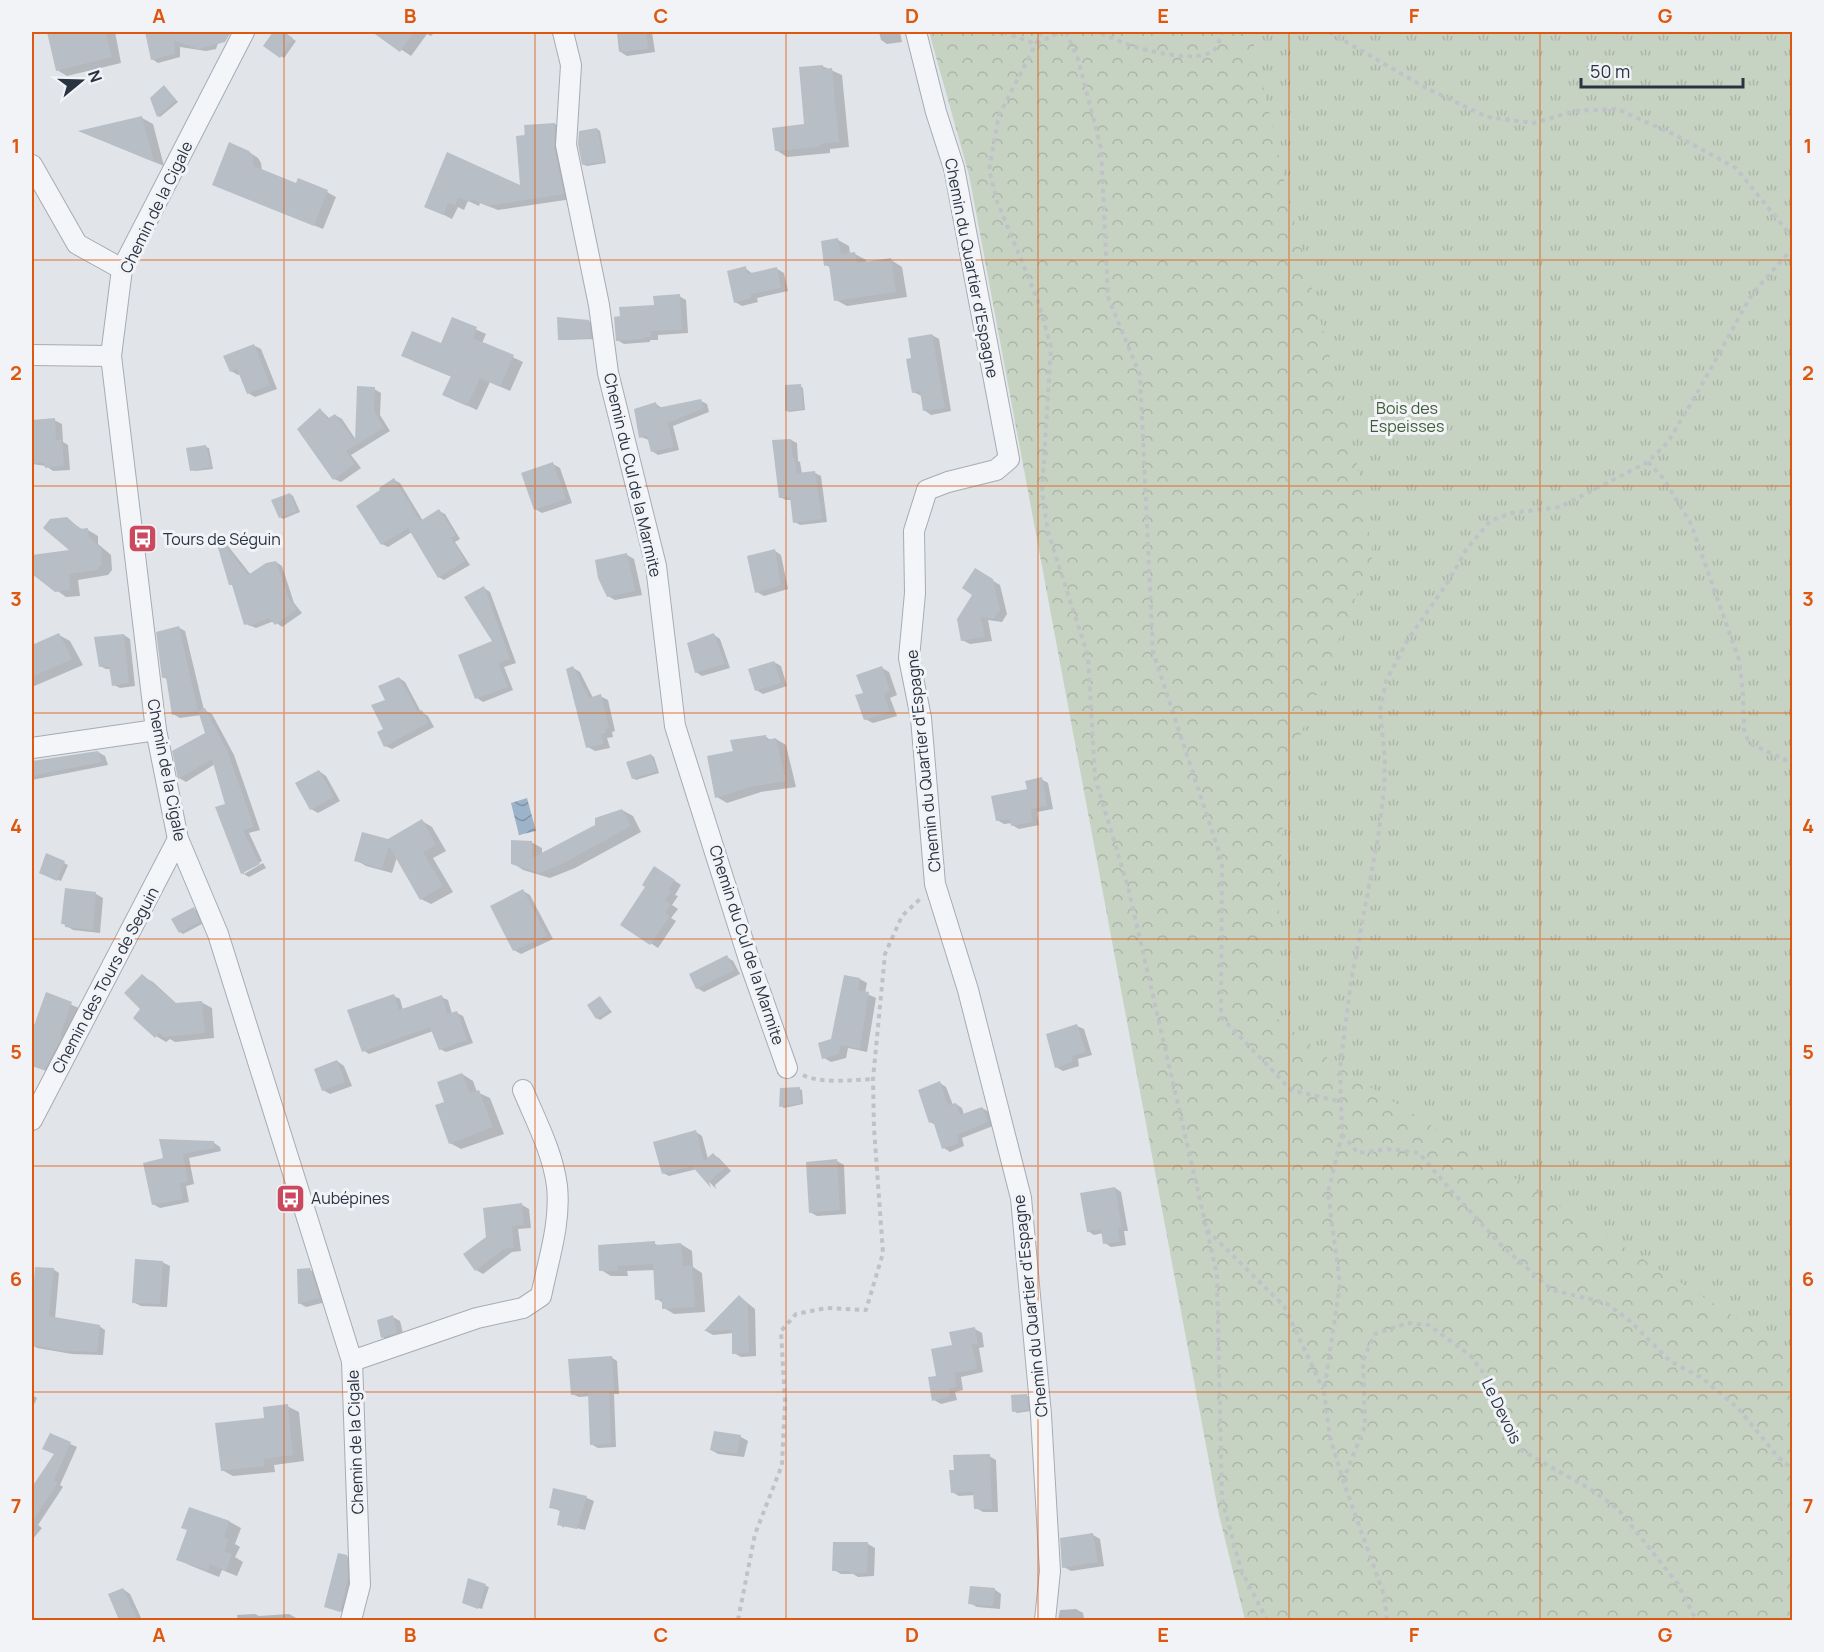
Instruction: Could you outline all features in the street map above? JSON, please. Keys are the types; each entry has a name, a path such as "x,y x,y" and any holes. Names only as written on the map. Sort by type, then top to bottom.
{"street":[{"name":"Chemin de la Cigale","path":"244,32 122,268 111,356 156,730 178,839 218,934 352,1361 360,1585 351,1620"},
{"name":"Chemin du Cul de la Marmite","path":"562,32 572,65 566,145 599,305 608,372 656,566 675,726 751,966 788,1068"},
{"name":"Chemin du Quartier d'Espagne","path":"916,32 936,112 954,168 1009,459 996,471 948,482 927,490 914,531 915,593 909,657 921,718 935,884 968,990 1022,1198 1041,1415 1050,1570 1045,1620"},
{"path":"32,165 78,244 122,268"},
{"path":"32,355 111,356"},
{"path":"32,748 156,730"},
{"name":"Chemin des Tours de Seguin","path":"32,1120 178,839"},
{"path":"352,1361 477,1318 523,1308 541,1296 557,1217 557,1186 550,1157 523,1090"}],"path":[{"path":"1003,32 1036,44 1060,32"},
{"path":"1042,32 999,115 989,170 997,201 1038,301 1051,347 1042,492 1048,532 1088,656 1095,777 1128,887 1217,1274 1222,1500 1241,1570 1267,1620"},
{"path":"1066,32 1078,59 1101,148 1108,297 1140,375 1153,652 1222,861 1221,1017 1291,1090 1342,1101"},
{"path":"1092,32 1099,32 1130,45 1168,55 1203,56 1215,50 1222,33 1220,32"},
{"path":"1329,32 1426,88 1487,117 1534,123 1575,111 1617,109 1673,134 1736,168 1792,237"},
{"path":"1387,1620 1385,1598 1330,1438 1324,1391 1340,1284 1328,1193 1342,1134 1340,1068 1351,982 1378,838 1384,791 1385,759 1380,711 1386,681 1407,641 1448,582 1466,550 1490,521 1512,513 1560,507 1648,462 1668,442 1752,294 1792,249"},
{"path":"1648,462 1664,479 1691,524 1739,660 1744,730 1749,743 1792,763"},
{"path":"738,1620 755,1534 782,1465 785,1401 781,1331 796,1314 826,1308 866,1310 884,1252 874,1128 873,1079 885,954 902,916 935,884"},
{"name":"Chemin du Cul de la Marmite","path":"788,1068 809,1079 845,1081 873,1079"},
{"path":"1342,1134 1358,1153 1388,1149 1419,1153 1501,1245 1552,1290 1606,1303 1622,1315 1670,1361 1702,1378 1738,1408 1777,1456 1792,1469"},
{"path":"1207,1230 1284,1306 1324,1391"},
{"name":"Le Devois","path":"1345,1486 1346,1473 1365,1426 1363,1360 1376,1334 1407,1323 1430,1326 1471,1356 1495,1389 1519,1449 1592,1490 1618,1509 1678,1584 1696,1620"}],"green space":[{"name":"Bois des Espeisses","path":"929,32 1792,32 1792,1620 1245,1620 1219,1515 969,175"},
{"path":"1251,32 1792,32 1792,1353 1340,1068 1274,1016 1285,773 1373,555 1354,448 1288,197"}],"water":[{"path":"527,798 536,831 519,835 511,803"}],"building":[{"path":"47,32 106,32 112,57 56,71"},
{"path":"145,32 231,32 225,42 199,49 174,41 175,54 151,60"},
{"path":"273,32 284,32 293,38 280,58 263,46"},
{"path":"372,32 414,32 400,52"},
{"path":"618,32 646,32 648,49 620,52"},
{"path":"823,65 823,69 832,68 839,142 820,144 820,147 775,151 772,128 804,124 799,67"},
{"path":"164,85 176,100 157,117 150,98"},
{"path":"142,116 154,162 78,131 125,120"},
{"path":"555,123 554,147 564,194 488,206 471,199 470,202 458,197 455,206 448,203 443,215 424,207 447,152 520,185 516,136 525,135 524,125"},
{"path":"597,128 604,162 582,165 578,144 579,131"},
{"path":"229,142 249,151 253,156 254,166 296,183 298,178 328,190 314,226 212,185"},
{"path":"838,238 841,254 855,252 857,263 891,258 896,292 834,301 829,265 824,266 821,241"},
{"path":"746,266 747,274 777,267 781,288 751,294 751,298 734,303 727,271"},
{"path":"680,294 682,330 651,331 651,337 644,337 644,339 616,341 614,317 620,316 619,307 654,305 653,296"},
{"path":"452,317 477,327 473,338 514,355 500,387 480,378 467,406 442,395 451,376 401,356 412,331 441,343"},
{"path":"557,317 589,320 591,338 558,340"},
{"path":"932,334 945,408 923,411 920,391 912,393 906,359 911,358 908,338"},
{"path":"254,344 270,385 247,394 237,369 230,372 223,356"},
{"path":"801,384 803,409 785,411 785,385"},
{"path":"357,386 375,387 374,411 384,428 346,451 355,464 333,480 297,429 320,408 327,419 335,414 355,441"},
{"path":"701,399 704,408 668,423 674,447 651,452 647,436 639,438 634,409 656,402 657,408"},
{"path":"55,418 56,440 62,439 64,466 45,468 44,463 32,463 32,420"},
{"path":"791,439 797,473 815,471 822,519 793,523 790,497 779,498 772,440"},
{"path":"206,445 211,467 190,471 186,448"},
{"path":"553,462 566,499 534,510 521,473"},
{"path":"394,478 420,521 439,509 456,535 451,538 465,561 438,578 408,528 381,545 356,506"},
{"path":"290,493 297,511 279,518 271,500"},
{"path":"67,517 80,529 88,528 89,537 101,548 102,564 97,570 69,574 70,590 55,592 32,574 32,555 69,550 43,528 50,519"},
{"path":"213,531 248,575 266,563 276,561 289,599 297,609 275,625 269,618 249,626 244,625"},
{"path":"775,549 781,585 755,593 747,556"},
{"path":"627,553 635,591 607,597 598,578 595,560"},
{"path":"975,568 993,579 1000,610 994,619 981,617 985,637 961,641 957,619 972,595 962,588"},
{"path":"484,586 510,659 498,663 508,687 475,699 458,655 492,641 464,597"},
{"path":"179,626 198,711 172,715 166,677 162,678 156,632"},
{"path":"59,633 72,659 32,677 32,645"},
{"path":"714,633 725,664 695,673 687,643"},
{"path":"124,634 129,683 112,686 109,666 99,667 94,637"},
{"path":"774,661 781,683 755,691 748,669"},
{"path":"573,666 589,698 601,694 609,728 605,729 606,733 601,734 604,744 586,748 566,669"},
{"path":"882,666 890,691 884,694 890,712 864,720 855,695 863,693 856,675"},
{"path":"399,677 418,712 422,710 428,723 384,747 377,732 383,729 371,705 385,700 378,686"},
{"path":"205,708 227,750 254,827 243,830 260,864 241,874 215,807 225,804 212,759 178,779 172,751 205,733 198,711"},
{"path":"766,735 767,740 776,738 786,781 750,787 715,798 707,756 733,751 730,740"},
{"path":"98,751 102,762 32,776 32,761"},
{"path":"651,754 657,771 632,779 626,762"},
{"path":"319,770 334,797 310,810 295,783"},
{"path":"1042,777 1047,806 1031,809 1033,822 1011,826 1010,819 996,821 991,796 1027,789 1025,781"},
{"path":"622,809 631,826 564,863 539,873 511,864 511,840 532,841 532,858 595,825 595,818"},
{"path":"422,819 436,845 423,852 443,886 420,900 389,846 382,869 354,861 362,832 388,839"},
{"path":"46,853 65,861 57,881 39,873"},
{"path":"654,866 675,880 669,889 672,891 665,900 671,904 665,913 670,916 650,945 620,925 645,887 642,885"},
{"path":"65,888 96,892 93,930 65,927 65,924 61,924"},
{"path":"523,889 547,936 513,951 490,906"},
{"path":"194,907 200,922 179,933 171,919"},
{"path":"727,955 735,970 696,989 689,974"},
{"path":"142,974 175,1003 202,1001 205,1033 164,1037 159,1033 155,1038 133,1018 140,1009 124,993"},
{"path":"844,975 860,978 858,990 869,992 860,1049 841,1045 839,1054 822,1059 818,1043 831,1039"},
{"path":"46,992 72,1002 60,1041 44,1070 32,1065 32,1031"},
{"path":"394,994 399,1010 442,995 447,1014 457,1011 467,1040 439,1050 430,1027 362,1052 347,1010"},
{"path":"600,996 610,1010 596,1019 587,1005"},
{"path":"1077,1024 1086,1052 1072,1056 1073,1062 1055,1068 1046,1034"},
{"path":"337,1060 345,1082 322,1091 314,1069"},
{"path":"462,1073 470,1093 479,1090 493,1127 449,1144 435,1105 444,1102 437,1082"},
{"path":"940,1081 948,1105 956,1103 960,1115 982,1107 988,1122 957,1135 959,1143 942,1149 933,1121 929,1123 918,1090"},
{"path":"800,1087 801,1103 779,1107 780,1088"},
{"path":"696,1130 704,1161 713,1153 726,1167 709,1182 711,1188 692,1166 662,1174 653,1142"},
{"path":"159,1139 214,1141 215,1148 183,1154 188,1181 180,1183 183,1199 152,1205 143,1163 163,1158"},
{"path":"837,1159 840,1210 809,1213 806,1162"},
{"path":"1115,1187 1122,1228 1118,1228 1120,1242 1103,1244 1101,1229 1087,1232 1080,1193"},
{"path":"522,1203 524,1225 512,1226 514,1248 504,1249 475,1271 463,1254 486,1237 483,1208"},
{"path":"655,1241 655,1245 681,1243 683,1266 692,1265 695,1307 662,1309 662,1299 655,1300 653,1264 617,1266 618,1271 599,1271 598,1245"},
{"path":"135,1259 163,1261 160,1304 132,1303"},
{"path":"35,1267 54,1268 49,1316 100,1325 97,1352 65,1351 32,1345"},
{"path":"310,1268 320,1298 298,1304 297,1269"},
{"path":"739,1295 748,1304 749,1353 732,1354 732,1330 704,1331"},
{"path":"393,1315 397,1333 381,1338 377,1320"},
{"path":"975,1327 978,1344 972,1344 977,1369 955,1373 956,1387 949,1389 950,1396 932,1401 928,1377 936,1376 931,1349 952,1345 949,1332"},
{"path":"612,1356 614,1391 609,1391 611,1444 590,1445 588,1393 571,1395 568,1359"},
{"path":"1027,1394 1029,1410 1012,1412 1011,1395"},
{"path":"288,1404 293,1455 264,1459 264,1466 221,1471 215,1423 264,1418 263,1407"},
{"path":"714,1431 741,1435 737,1454 710,1450"},
{"path":"50,1433 71,1442 54,1480 58,1483 32,1522 32,1487 54,1454 42,1449"},
{"path":"990,1454 992,1509 974,1509 973,1492 951,1493 949,1470 954,1470 953,1455"},
{"path":"553,1488 587,1496 577,1529 557,1525 560,1510 549,1508"},
{"path":"189,1507 230,1521 224,1537 229,1539 224,1551 232,1554 226,1571 210,1564 208,1571 176,1560 187,1530 181,1528"},
{"path":"1093,1533 1098,1562 1062,1568 1060,1538"},
{"path":"833,1542 868,1542 867,1573 850,1574 849,1571 832,1571"},
{"path":"338,1553 347,1555 348,1578 340,1612 324,1607"},
{"path":"468,1578 486,1584 478,1609 462,1603"},
{"path":"970,1586 995,1588 993,1606 968,1604"},
{"path":"123,1588 138,1620 119,1620 108,1594"}],"place":[{"name":"Tours de Séguin","path":"142,539"},
{"name":"Aubépines","path":"290,1198"}]}
